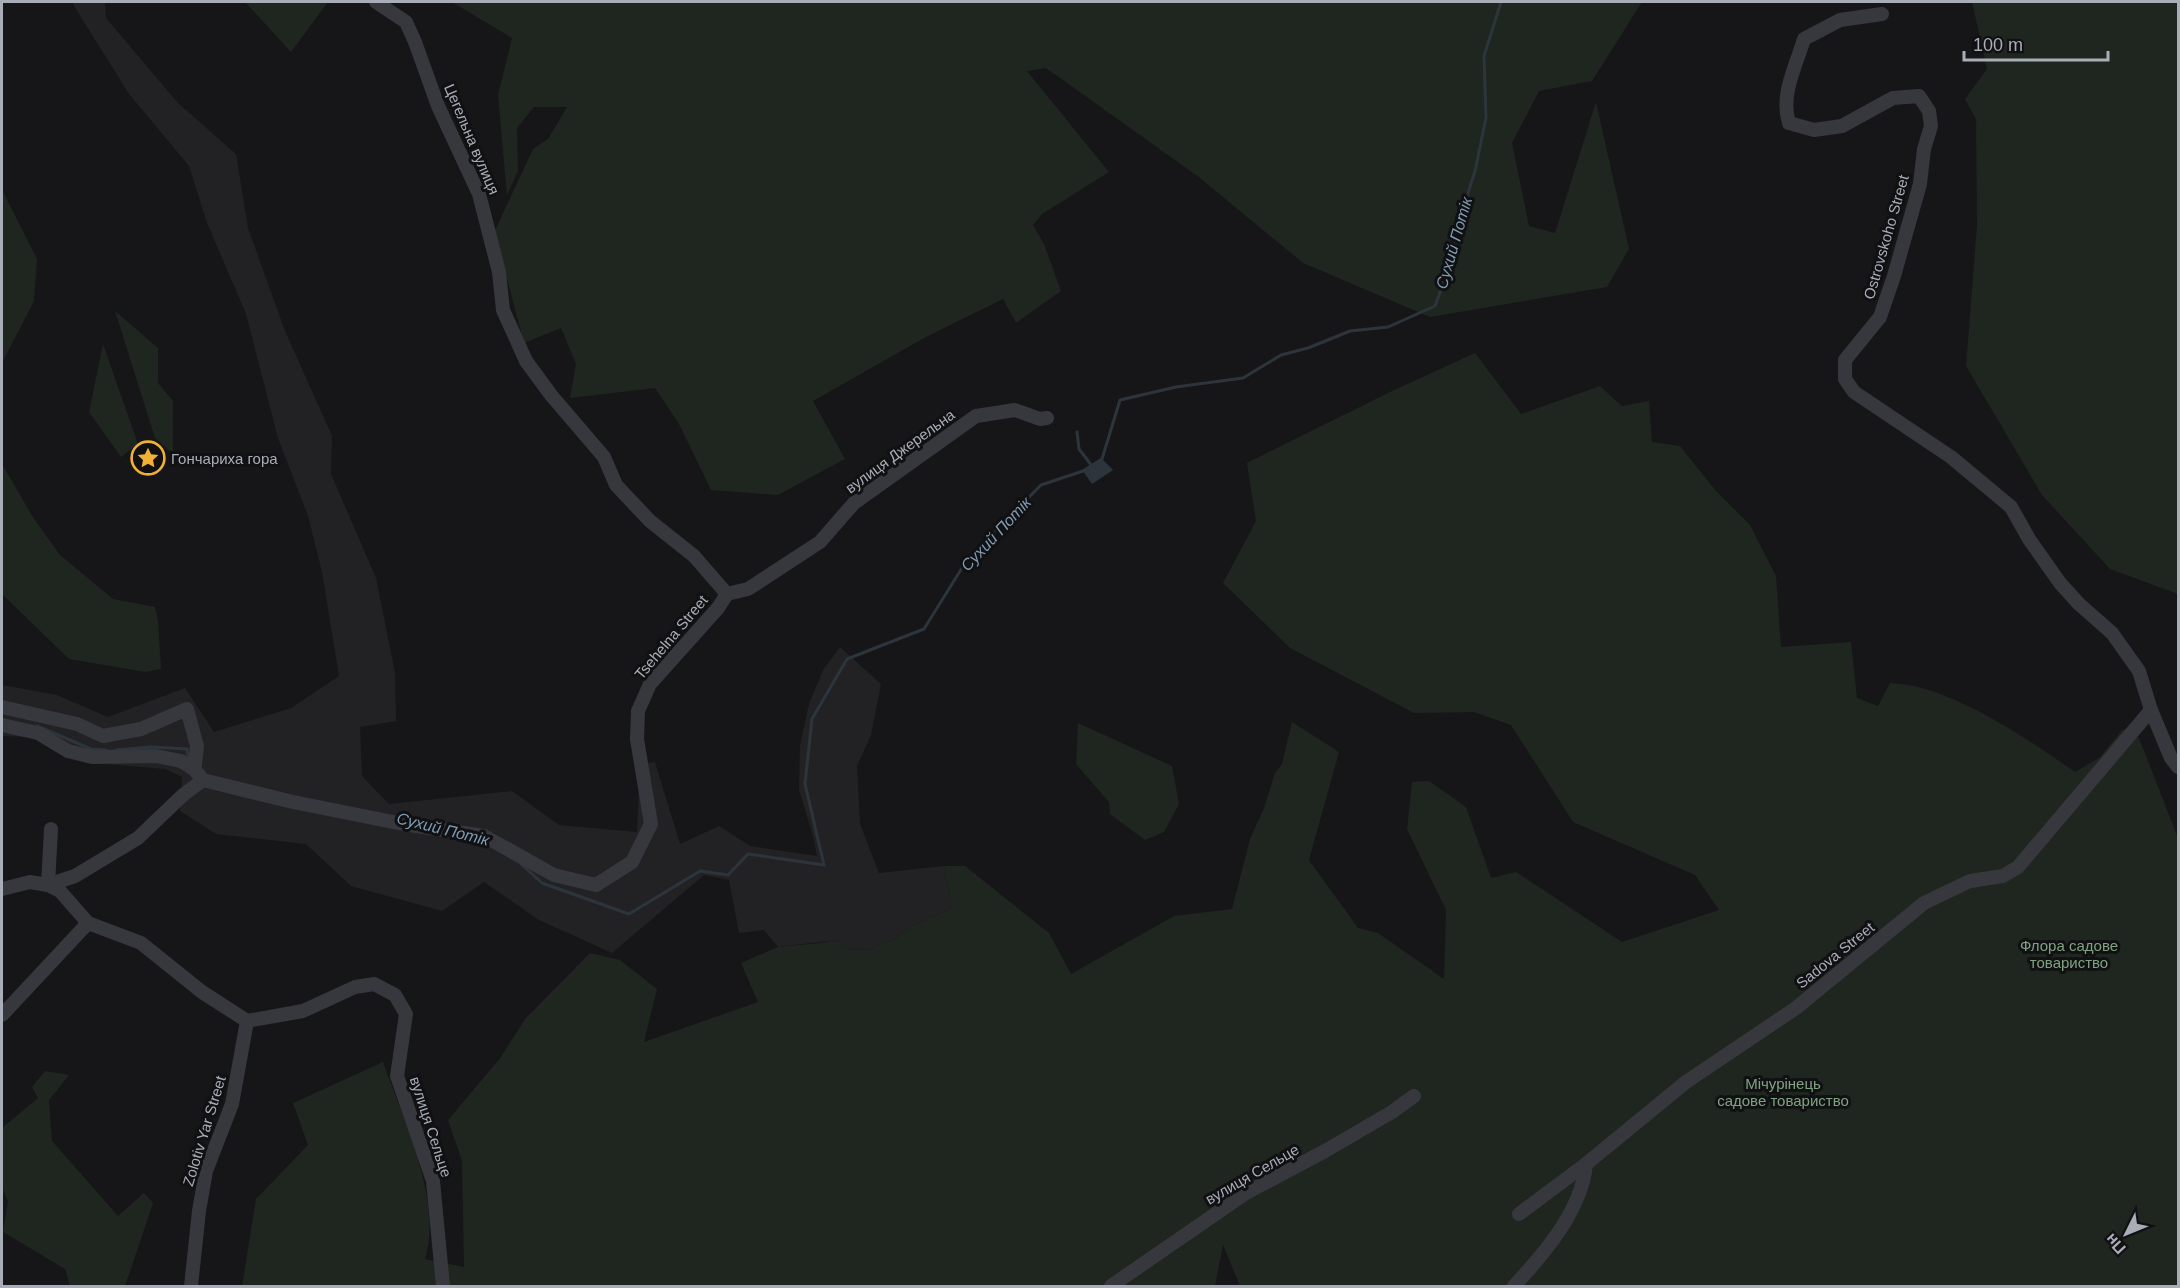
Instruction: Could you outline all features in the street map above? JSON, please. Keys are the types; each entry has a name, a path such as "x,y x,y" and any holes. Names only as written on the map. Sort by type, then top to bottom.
{"street":[{"name":"Tsehelna Street","path":"203,780 293,802 484,836 554,875 596,885 632,862 651,824 637,739 638,711 650,684 718,608 727,594 693,556 650,521 616,484 604,457 551,395 526,360 503,310 499,272 480,194 438,106 406,22 376,2"},
{"name":"Ostrovskoho Street","path":"1882,14 1840,20 1804,39 1785,99 1789,123 1814,130 1842,126 1893,98 1918,96 1929,111 1931,126 1924,149 1920,184 1894,276 1880,318 1845,360 1845,379 1854,392 1951,457 2011,507 2029,539 2060,583 2079,604 2112,633 2139,671 2151,710 2171,758 2178,767"},
{"name":"вулиця Джерельна","path":"727,594 748,589 820,542 854,503 976,416 1015,410 1040,419 1047,418"},
{"path":"2,707 77,724 103,736 141,729 187,709 197,746 195,764"},
{"name":"Sadova Street","path":"1519,1214 1586,1164 1686,1082 1796,1008 1924,903 1970,881 2003,876 2018,867 2151,710"},
{"path":"2,725 38,733 68,751 92,757 156,756 181,761 194,769 203,780 183,795 138,838 75,876 48,885"},
{"path":"48,885 51,829"},
{"path":"2,890 30,882 48,885 60,891 88,923 141,943 202,992 247,1020"},
{"path":"2,1015 88,923"},
{"name":"вулиця Сельце","path":"247,1020 303,1011 355,987 374,984 395,995 406,1014 397,1076 433,1181 443,1287"},
{"name":"Zolotiv Yar Street","path":"191,1287 199,1211 206,1171 232,1104 247,1020"},
{"name":"вулиця Сельце","path":"1111,1287 1246,1193 1325,1151 1392,1112 1414,1096"},
{"path":"1514,1287 1547,1250 1571,1209 1583,1183 1586,1164"}],"shaded area":[{"path":"73,2 105,2 106,18 178,103 236,154 248,228 285,331 332,436 331,474 376,578 395,673 396,721 360,727 362,776 389,804 512,791 559,825 637,832 640,764 655,762 680,844 719,826 750,846 817,856 799,790 800,745 809,704 823,670 840,647 881,684 871,735 857,766 860,824 879,873 944,866 952,908 910,927 896,938 869,950 846,949 837,940 778,947 764,930 739,933 729,880 704,875 612,953 539,920 484,882 442,911 351,886 306,844 216,834 180,811 182,777 165,769 66,758 33,737 2,736 2,685 57,695 108,717 185,688 214,732 291,708 339,676 322,572 308,516 278,438 246,314 207,223 189,166 129,94"},
{"path":"1102,459 1113,470 1092,484 1083,471"}],"green space":[{"path":"245,2 328,2 291,52"},
{"path":"452,2 1642,2 1592,81 1539,91 1512,143 1529,226 1555,233 1596,102 1629,249 1607,287 1430,317 1303,263 1200,178 1046,68 1027,71 1109,172 1042,214 1033,225 1044,244 1061,291 1016,323 1003,299 926,337 813,401 845,459 778,495 711,490 679,424 655,388 570,398 576,364 561,328 524,343 505,271 491,239 533,149 548,139 567,107 534,107 517,128 518,171 507,195 498,95 512,38"},
{"path":"1972,2 2178,2 2178,594 2110,569 2042,495 1966,366 1977,225 1976,119 1965,99 1987,69"},
{"path":"2,190 37,259 34,301 2,363"},
{"path":"115,311 158,348 158,383 173,401 173,454 155,438"},
{"path":"103,344 138,444 121,457 89,412"},
{"name":"Мічурінець садове товариство","path":"1475,353 1521,414 1600,386 1622,406 1649,401 1652,442 1680,446 1716,491 1750,525 1776,576 1781,647 1851,642 1857,698 1878,706 1890,683 1918,687 1942,695 2002,724 2075,772 2099,758 2123,729 2139,738 2178,838 2178,1286 1240,1286 1223,1245 1215,1286 242,1286 256,1199 308,1145 293,1103 383,1062 410,1134 425,1186 429,1211 429,1236 425,1259 464,1267 462,1161 448,1120 501,1057 525,1019 590,953 620,960 657,989 644,1042 758,1002 741,963 778,947 837,940 846,949 869,950 896,938 910,927 952,908 944,866 965,866 1049,933 1071,974 1174,916 1232,909 1250,839 1264,808 1275,773 1282,764 1292,722 1339,752 1309,860 1358,928 1378,933 1444,979 1446,910 1407,829 1412,782 1429,781 1466,807 1491,878 1516,872 1622,942 1719,910 1695,875 1573,822 1511,725 1474,712 1414,713 1290,648 1223,583 1256,521 1247,463 1392,391"},
{"path":"2,464 34,519 60,555 113,599 155,607 161,669 145,672 69,659 2,594"},
{"path":"1078,723 1172,766 1179,804 1164,832 1145,840 1110,814 1109,802 1076,764"},
{"path":"45,1071 69,1075 49,1100 52,1141 118,1216 144,1193 153,1203 125,1286 70,1286 65,1269 3,1232 8,1201 2,1188 2,1128 38,1098 32,1087"}],"waterway":[{"name":"Сухий Потік","path":"521,864 542,883 629,914 700,871 728,875 748,854 824,865 805,784 812,719 847,659 924,629 967,560 1041,485 1083,471 1102,459 1120,400 1176,387 1243,378 1281,355 1308,348 1350,331 1388,327 1435,306 1451,263 1462,212 1475,171 1486,118 1484,56 1501,2"},
{"path":"1077,432 1079,449 1092,466"},
{"name":"Сухий Потік","path":"37,726 91,749 106,750"},
{"name":"Сухий Потік","path":"116,750 151,747 187,749 189,761"}],"place":[{"name":"Гончариха гора","path":"148,458"}],"park label":[{"name":"Флора садове товариство","path":"2069,954"}]}
